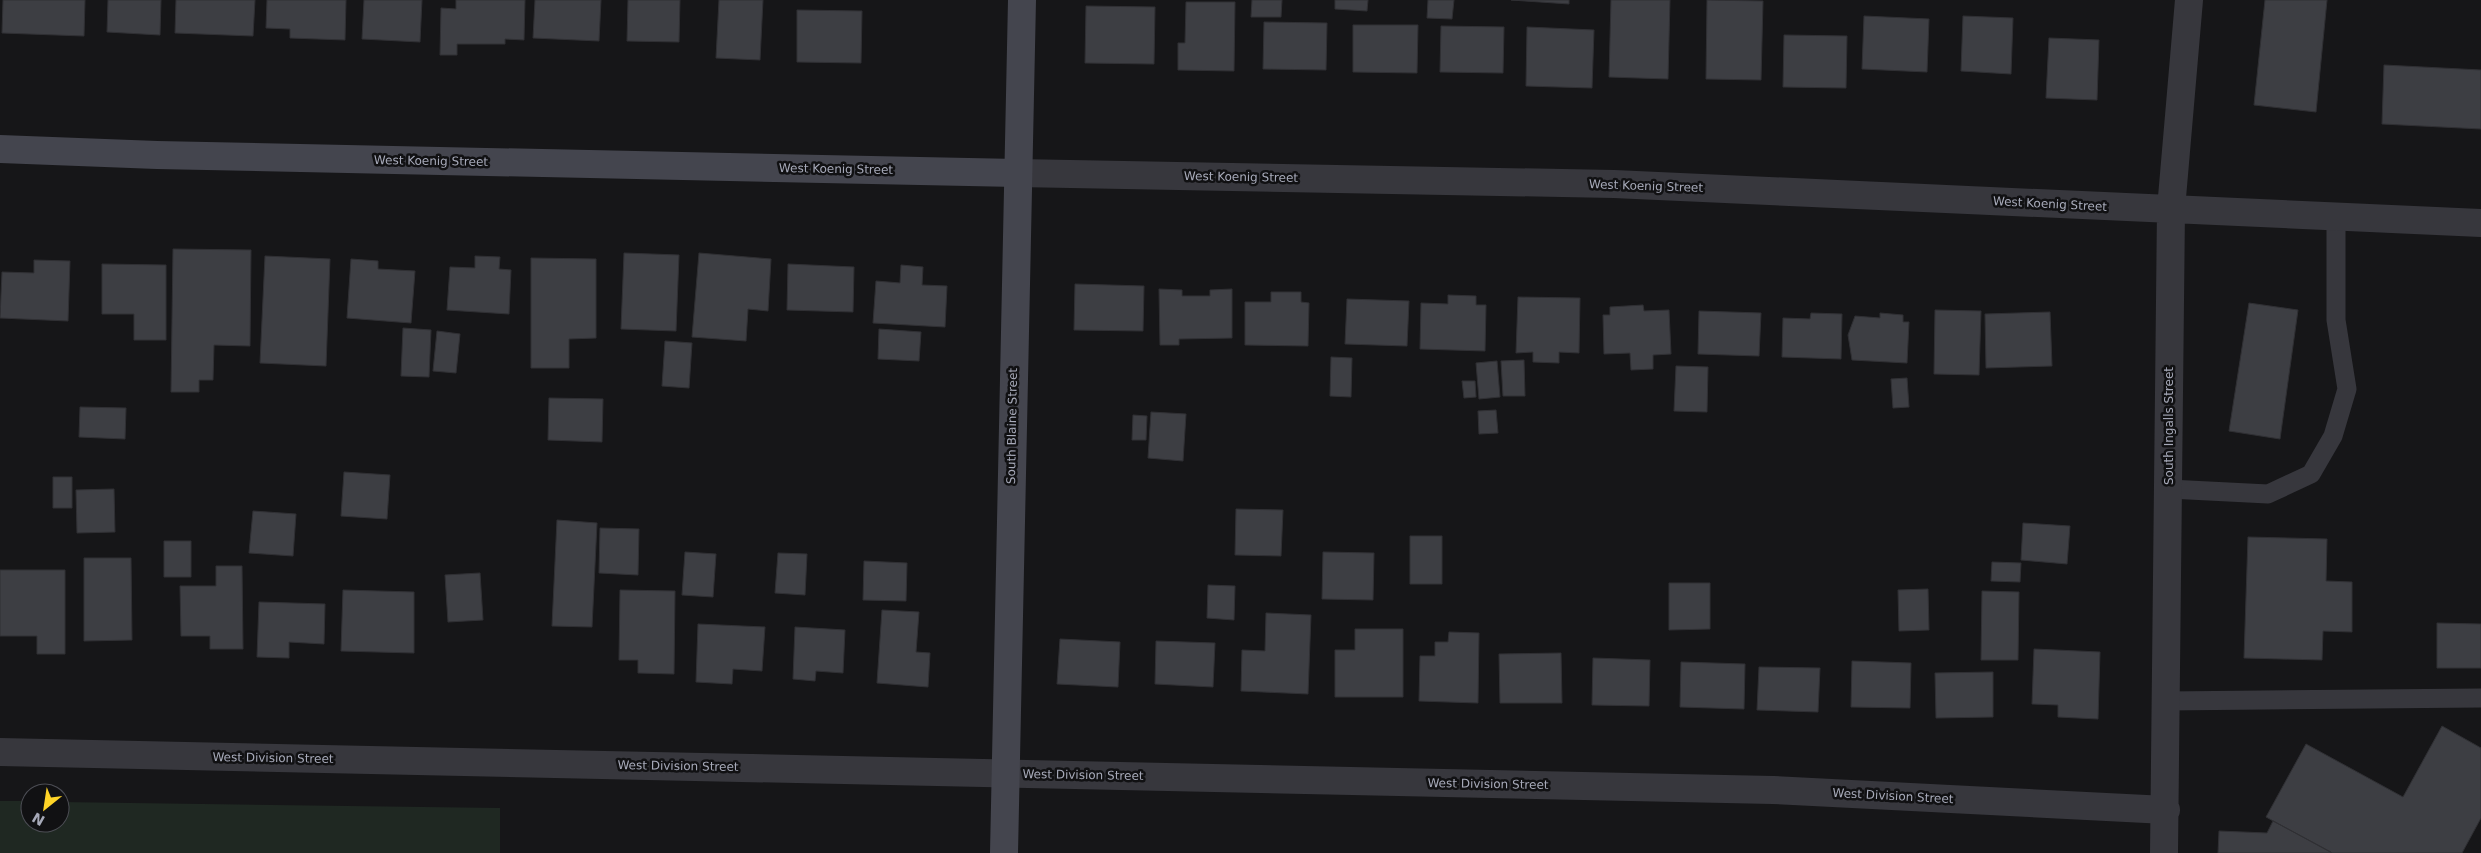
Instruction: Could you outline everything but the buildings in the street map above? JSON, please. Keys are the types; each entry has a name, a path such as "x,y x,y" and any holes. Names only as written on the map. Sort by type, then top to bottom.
{"street":[{"name":"South Blaine Street","path":"1004,853 1022,0"},
{"name":"South Ingalls Street","path":"2164,853 2166,810 2171,209 2189,0"},
{"name":"West Koenig Street","path":"0,149 177,155 1614,184 2481,223"},
{"name":"West Division Street","path":"0,752 1774,790 2166,810"}],"lane":[{"path":"2169,489 2268,494 2310,474 2333,436 2347,389 2336,320 2336,217"},
{"path":"2166,701 2481,698"}],"shaded area":[{"path":"0,801 20,801 20,833 70,833 70,802 500,808 500,853 0,853"}]}
